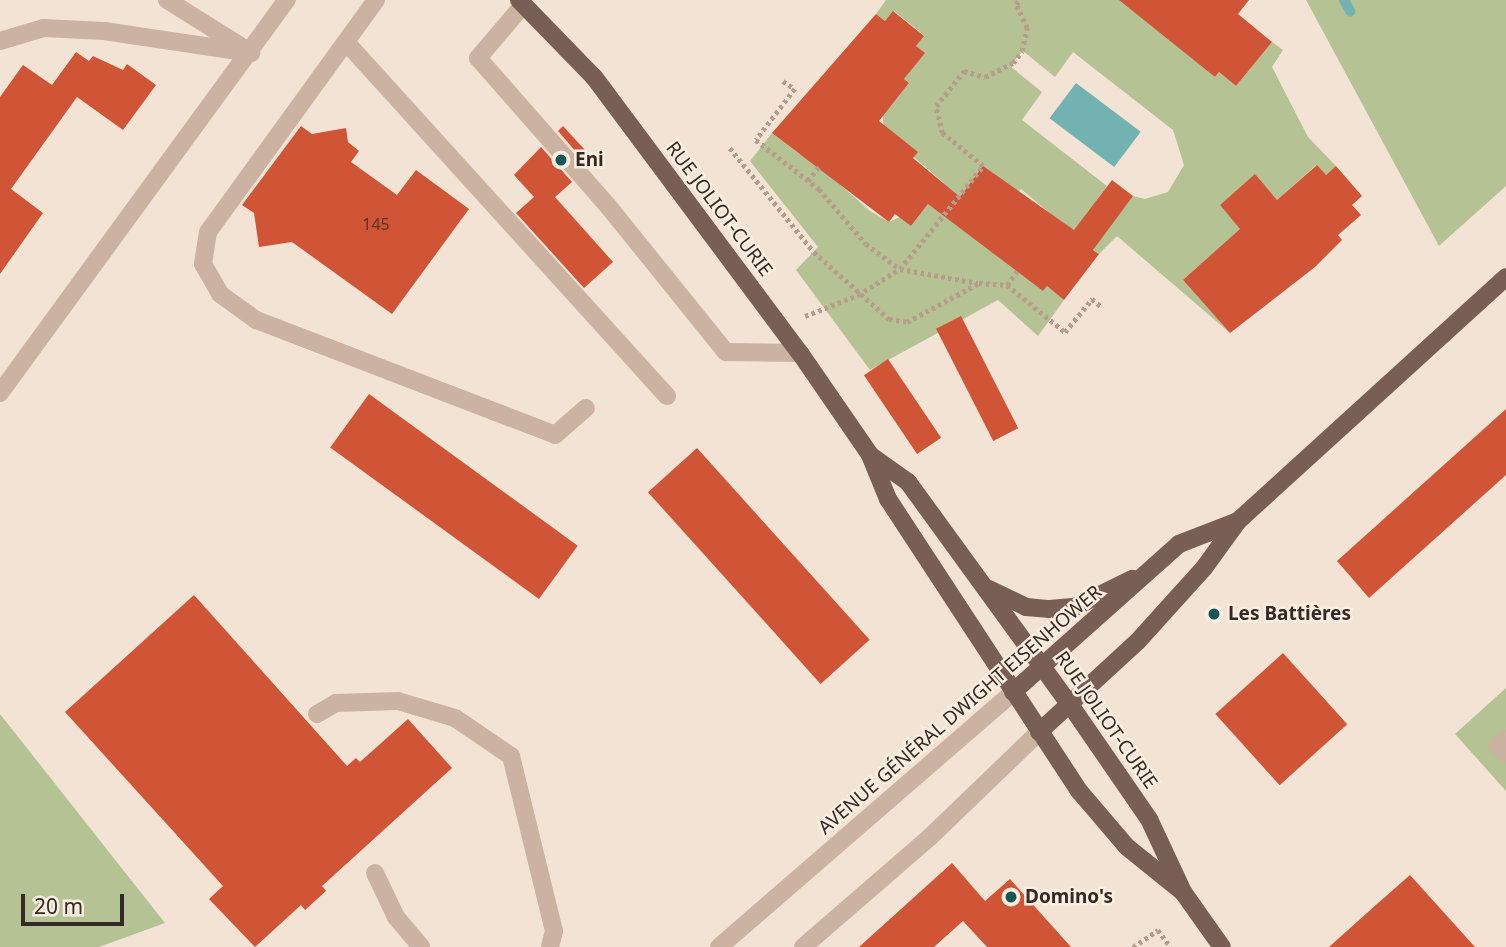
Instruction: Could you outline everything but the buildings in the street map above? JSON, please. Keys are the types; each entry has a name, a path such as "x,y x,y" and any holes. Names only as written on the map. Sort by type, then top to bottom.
{"main road":[{"name":"RUE JOLIOT-CURIE","path":"522,2 594,78 784,331 870,455 888,499 1080,792 1127,847 1183,892"},
{"name":"AVENUE GÉNÉRAL DWIGHT EISENHOWER","path":"1039,732 1071,706 1196,577 1237,521 1506,277"},
{"name":"RUE JOLIOT-CURIE","path":"870,455 908,482 1071,706 1149,819 1183,892 1222,947"},
{"name":"AVENUE GÉNÉRAL DWIGHT EISENHOWER","path":"1013,692 1179,544 1237,521"},
{"path":"986,588 1026,607 1075,607 1148,572"}],"street":[{"path":"167,0 251,53"},
{"path":"0,393 251,53 287,0"},
{"path":"376,0 208,232 203,264 220,294 256,320 555,435 586,408"},
{"path":"522,2 478,58 608,206 726,352 800,354"},
{"path":"0,41 44,28 104,31 251,53"},
{"path":"346,42 667,396"},
{"name":"AVENUE GÉNÉRAL DWIGHT EISENHOWER","path":"719,947 1013,692"},
{"path":"317,714 336,703 398,701 455,718 511,756 554,931 550,947"},
{"name":"AVENUE GÉNÉRAL DWIGHT EISENHOWER","path":"803,947 930,837 1039,732"},
{"path":"1506,739 1498,746 1506,754"},
{"path":"375,873 396,917 421,947"}],"path":[{"path":"784,331 817,308 858,295 901,269 983,166 942,132 936,106 964,71 985,77 1013,63 1023,51 1027,28 1016,1"},
{"path":"783,80 795,89 756,140 808,181 866,244 901,269 979,283 1007,285 1065,332 1092,299 1103,308"},
{"path":"730,148 814,252 858,295 889,320 908,322 979,283"},
{"path":"808,181 820,165"},
{"path":"1007,285 1017,271"},
{"path":"1133,947 1158,930 1171,947"}],"green space":[{"path":"886,0 1130,0 1215,77 1219,72 1236,86 1272,42 1283,50 1272,67 1308,137 1336,166 1326,175 1316,165 1277,200 1255,175 1220,205 1242,231 1183,280 1230,333 1117,236 1099,254 1021,189 1018,193 1043,291 1047,286 1064,300 1038,336 998,300 870,370 796,270 818,247 750,161 772,133 799,154 802,151 870,211 889,222 900,217 911,226 944,183 884,131 882,109 891,106 909,83 904,79 924,53 916,46 924,35 894,11 885,21 876,14","holes":["1023,51 1055,77 1073,52 1173,130 1184,165 1168,192 1145,199 1133,196 1096,201 1107,186 1022,120 1042,92 1010,66"]},
{"path":"1306,0 1506,0 1506,186 1439,246"},
{"path":"1506,688 1506,791 1455,734"},
{"path":"0,714 165,923 99,947 0,947"}],"water":[{"path":"1076,83 1141,132 1114,167 1050,118"}],"waterway":[{"path":"1344,0 1350,11"}],"place":[{"name":"Eni","path":"561,160"},
{"name":"Les Battières","path":"1214,614"},
{"name":"Domino's","path":"1011,897"}]}
